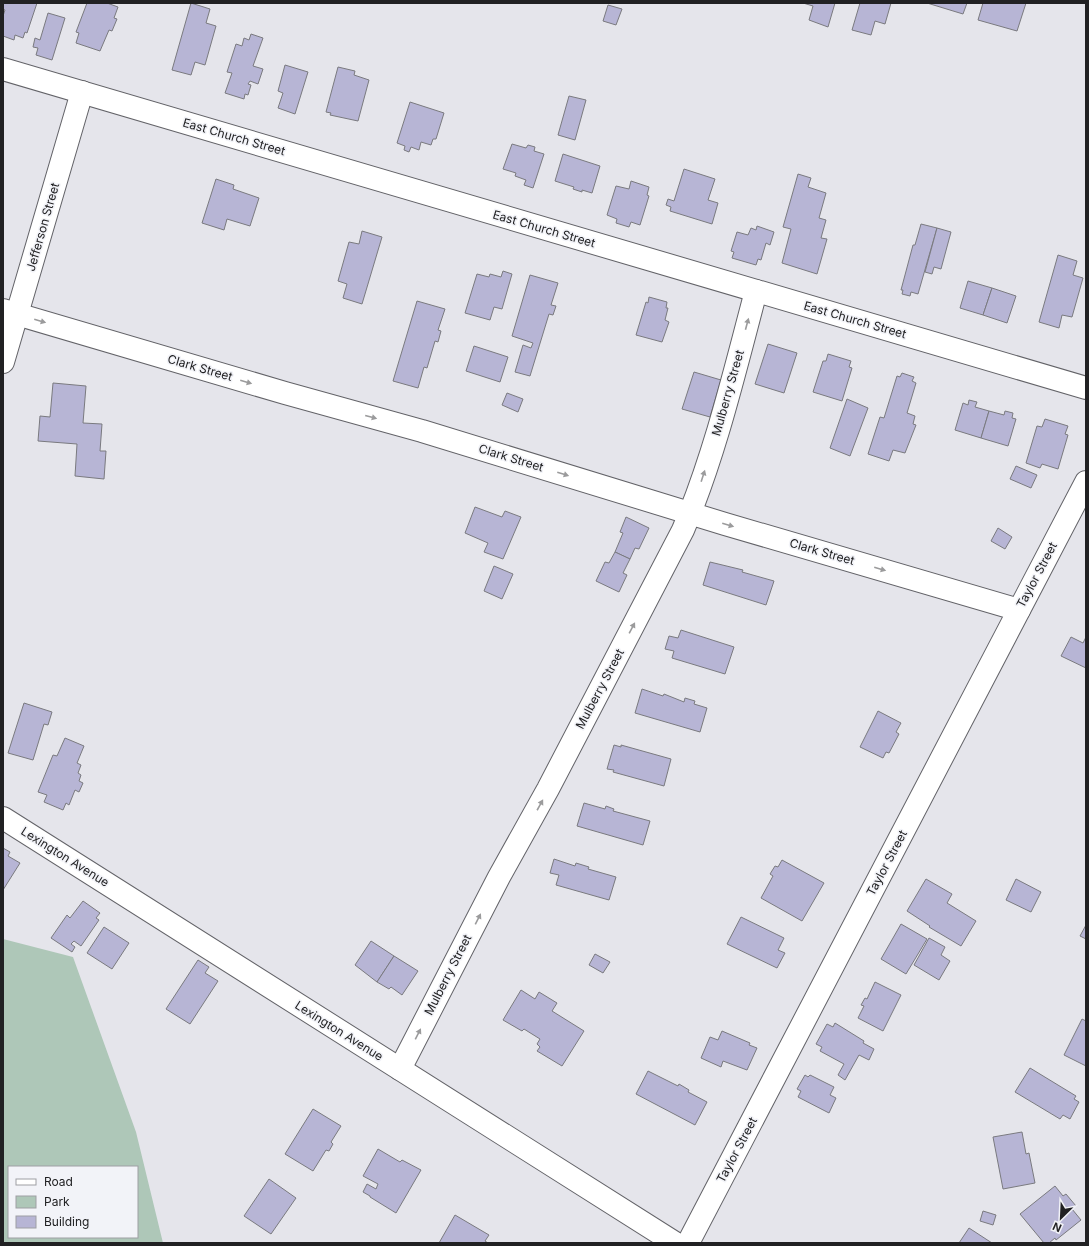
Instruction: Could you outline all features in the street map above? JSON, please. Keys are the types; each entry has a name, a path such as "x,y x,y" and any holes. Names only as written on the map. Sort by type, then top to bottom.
{"street":[{"name":"East Church Street","path":"3,69 1086,388"},
{"name":"Jefferson Street","path":"3,362 10,312 82,92"},
{"name":"Mulberry Street","path":"400,1069 499,878 548,789 684,530 719,429 756,291"},
{"name":"Clark Street","path":"10,312 285,393 422,431 691,513 1019,610"},
{"name":"Taylor Street","path":"688,1243 1086,482"},
{"name":"Lexington Avenue","path":"3,818 675,1243"}],"green space":[{"path":"3,939 73,957 136,1132 163,1243 3,1243"}],"building":[{"path":"3,3 37,3 27,33 25,32 23,38 15,35 14,40 3,36 3,16 5,10 3,9"},
{"path":"87,3 107,3 118,7 114,18 117,19 112,31 109,30 100,51 76,43 79,33 76,32"},
{"path":"191,3 210,9 206,23 216,26 205,65 195,62 191,75 172,70"},
{"path":"803,3 835,3 828,27 809,20 813,6"},
{"path":"860,3 891,3 885,24 875,21 871,35 852,30"},
{"path":"927,3 967,3 963,14"},
{"path":"983,3 1026,3 1017,31 978,20"},
{"path":"608,5 622,9 616,25 603,21"},
{"path":"48,13 65,18 52,60 36,55 38,48 33,47 35,38 40,40"},
{"path":"251,34 263,38 253,66 263,69 258,84 250,81 248,84 251,85 248,95 245,94 244,99 225,93 232,73 227,72 236,44 242,46 244,38 249,40"},
{"path":"285,65 308,72 295,114 278,108 283,93 278,91"},
{"path":"338,67 355,71 354,75 369,80 358,121 330,115 331,113 326,112"},
{"path":"569,96 586,100 575,140 558,135"},
{"path":"410,102 444,113 436,139 433,139 431,145 421,142 419,150 411,147 409,152 404,150 405,146 397,143"},
{"path":"512,144 526,148 528,145 535,147 534,151 544,154 533,188 524,185 526,180 515,176 516,173 503,169"},
{"path":"563,154 600,166 592,193 582,190 582,192 573,189 574,187 555,181"},
{"path":"684,169 715,179 708,200 718,203 712,224 670,211 671,207 666,205 668,199 674,201"},
{"path":"798,174 811,178 808,187 826,193 819,218 826,220 821,238 827,239 817,274 782,263 791,229 783,227"},
{"path":"216,179 234,185 233,189 259,198 250,226 227,219 224,230 202,223"},
{"path":"631,181 649,187 647,195 649,196 640,225 631,222 629,227 616,223 617,219 607,215 616,186 629,189"},
{"path":"921,224 937,228 918,294 911,292 910,296 902,294 903,290 901,290 913,245 915,245"},
{"path":"757,226 774,232 770,245 766,243 761,260 758,259 756,265 732,258 734,252 731,251 737,232 748,235 751,228 756,230"},
{"path":"937,228 951,232 941,269 934,267 932,274 925,272"},
{"path":"362,231 382,237 362,304 343,298 347,284 338,281 349,242 359,244"},
{"path":"1058,255 1077,261 1073,275 1083,278 1072,317 1062,315 1059,328 1039,322"},
{"path":"503,271 512,274 502,309 494,307 490,320 465,313 477,274 489,277 490,274 501,277"},
{"path":"530,275 558,283 551,305 556,306 553,315 549,314 530,376 515,372 523,345 531,348 533,343 512,336"},
{"path":"968,281 992,288 983,315 960,308"},
{"path":"992,288 1016,296 1007,323 983,315"},
{"path":"649,297 667,302 666,308 668,308 665,320 669,322 662,342 636,335 646,302 648,303"},
{"path":"417,301 445,309 438,330 441,331 438,342 435,341 427,368 424,367 418,388 393,381"},
{"path":"768,344 797,353 784,393 755,384"},
{"path":"474,346 508,357 500,382 466,371"},
{"path":"828,354 851,361 849,367 852,368 842,401 813,392 823,361 826,361"},
{"path":"694,372 721,380 710,417 682,409"},
{"path":"902,373 914,377 912,381 916,383 907,413 915,416 913,424 916,425 905,453 893,450 889,461 868,454 880,417 884,418 897,376 900,377"},
{"path":"53,383 86,386 83,423 102,424 100,451 106,451 104,479 75,476 77,444 38,441 40,416 50,417"},
{"path":"507,393 523,399 518,412 502,405"},
{"path":"847,399 868,408 850,456 830,448"},
{"path":"969,400 977,402 975,407 989,411 981,438 955,430 963,403 968,405"},
{"path":"989,411 1004,415 1005,411 1013,413 1012,418 1016,419 1008,446 981,438"},
{"path":"1045,419 1068,426 1065,434 1068,435 1058,469 1042,464 1040,468 1026,463 1037,426 1042,427"},
{"path":"1016,466 1037,475 1031,488 1010,479"},
{"path":"475,507 502,517 505,511 521,517 503,559 484,552 488,543 465,533"},
{"path":"626,517 649,528 639,549 635,548 630,559 615,552 623,533 620,532"},
{"path":"998,528 1012,537 1005,549 991,541"},
{"path":"615,552 630,559 623,573 627,575 619,592 596,581 605,562 609,563"},
{"path":"710,562 743,570 742,572 774,581 766,605 703,585"},
{"path":"494,566 513,574 502,599 484,591"},
{"path":"681,630 734,647 725,674 672,658 674,651 665,649 669,636 678,638"},
{"path":"1071,637 1083,643 1086,637 1086,668 1061,656"},
{"path":"642,689 663,696 664,694 684,702 685,698 695,701 694,704 707,708 700,732 635,713"},
{"path":"24,703 52,712 48,725 44,724 33,760 8,753"},
{"path":"878,711 901,723 896,732 899,734 889,753 886,752 883,758 860,747"},
{"path":"65,738 84,746 77,763 81,765 78,773 81,775 79,781 83,783 79,792 75,790 69,805 66,803 63,810 44,802 47,795 38,792 53,755 57,756"},
{"path":"614,745 621,747 621,745 671,759 664,786 607,769"},
{"path":"584,803 605,809 606,806 614,809 613,811 650,821 643,845 577,826"},
{"path":"3,848 10,852 8,856 20,863 3,890"},
{"path":"554,859 575,866 576,863 589,867 588,869 616,877 609,900 556,885 559,875 550,873"},
{"path":"782,860 824,883 802,921 761,898 773,876 770,874 775,866 778,867"},
{"path":"926,879 952,894 947,903 976,921 961,946 929,927 930,926 907,911"},
{"path":"1016,879 1041,892 1031,912 1006,900"},
{"path":"83,901 100,913 96,918 99,920 81,946 74,941 71,944 75,947 72,952 51,938 67,915 70,918"},
{"path":"741,917 784,938 778,950 785,953 777,968 727,944"},
{"path":"901,924 927,939 906,974 881,959"},
{"path":"1086,925 1086,939 1080,936"},
{"path":"104,927 129,943 112,969 87,953"},
{"path":"929,938 945,947 941,955 950,961 939,980 914,965"},
{"path":"371,941 394,956 377,982 355,965"},
{"path":"595,954 610,962 603,973 589,965"},
{"path":"394,956 418,971 402,995 391,987 389,989 377,982"},
{"path":"198,960 209,967 205,973 218,981 190,1024 166,1009"},
{"path":"875,982 901,995 883,1031 858,1018 864,1006 861,1005 865,998 867,999"},
{"path":"521,990 535,999 539,992 557,1003 552,1011 584,1031 562,1066 537,1051 540,1047 537,1044 540,1039 524,1029 522,1031 503,1020"},
{"path":"1082,1019 1086,1021 1086,1066 1064,1055"},
{"path":"835,1023 874,1049 869,1060 859,1055 845,1080 838,1075 844,1064 820,1051 822,1047 816,1044 827,1024 833,1027"},
{"path":"722,1031 750,1043 749,1045 757,1048 747,1070 723,1061 721,1067 701,1058 710,1037 718,1040"},
{"path":"1030,1068 1076,1096 1074,1099 1079,1102 1070,1119 1063,1115 1060,1119 1015,1092"},
{"path":"648,1071 678,1086 679,1084 689,1090 688,1092 707,1102 695,1125 636,1094"},
{"path":"805,1075 808,1077 810,1075 834,1087 830,1095 836,1098 829,1113 798,1097 801,1091 797,1089"},
{"path":"313,1109 341,1126 331,1142 333,1144 329,1151 326,1150 313,1171 285,1154"},
{"path":"1022,1132 1026,1154 1029,1153 1035,1183 1003,1189 993,1137"},
{"path":"378,1149 400,1162 402,1160 421,1170 396,1213 363,1192 367,1184 376,1189 378,1184 363,1176"},
{"path":"269,1179 296,1198 271,1234 244,1216"},
{"path":"1055,1186 1063,1196 1066,1194 1076,1206 1072,1209 1081,1220 1056,1240 1055,1238 1049,1243 1044,1243 1020,1214"},
{"path":"983,1211 996,1215 993,1225 980,1221"},
{"path":"455,1215 489,1235 485,1241 488,1243 439,1243"},
{"path":"969,1228 992,1243 959,1243"}]}
